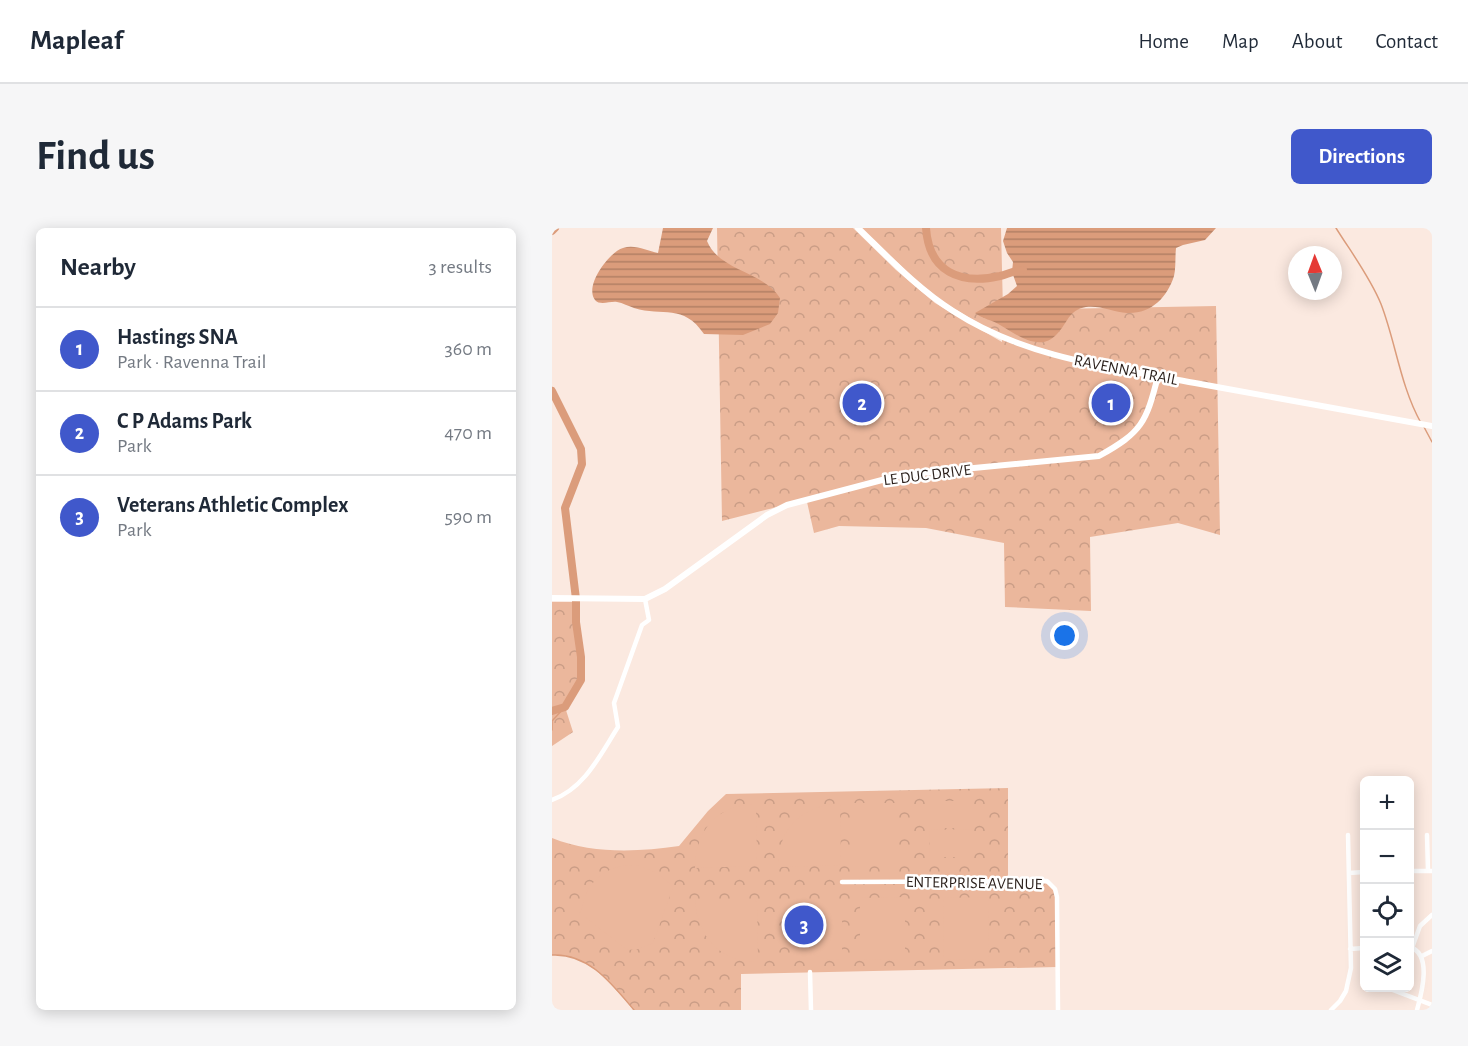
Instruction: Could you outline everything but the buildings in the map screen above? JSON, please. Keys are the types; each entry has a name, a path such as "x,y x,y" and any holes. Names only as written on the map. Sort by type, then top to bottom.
{"street":[{"name":"RAVENNA TRAIL","path":"858,228 927,292 954,312 1026,347 1061,357 1158,376 1432,426"},
{"name":"LE DUC DRIVE","path":"645,599 665,589 767,515 787,505 901,475 1099,456 1125,442 1134,433 1150,408 1158,376"},
{"path":"552,598 645,599 649,620 642,626 614,703 618,727 589,773 574,788 552,800"},
{"path":"1331,1010 1340,1002 1349,981 1348,835"},
{"path":"1414,871 1430,871 1427,835"},
{"path":"1349,873 1360,872"},
{"name":"ENTERPRISE AVENUE","path":"842,882 1047,881 1055,889 1057,897 1058,1010"},
{"path":"1414,941 1420,926 1432,915"},
{"path":"1350,949 1360,948"},
{"path":"1414,949 1422,956 1423,977 1417,1010"},
{"path":"1422,956 1432,951"},
{"path":"810,972 811,1010"},
{"path":"1423,977 1432,978"},
{"path":"1397,992 1432,1005"}],"green space":[{"path":"717,228 853,228 896,270 935,303 1002,342 1002,337 943,302 917,281 861,228 1001,228 1003,310 1216,306 1220,535 1178,523 1090,537 1091,611 1005,607 1004,543 926,528 839,526 814,533 807,502 919,471 722,521"},
{"path":"552,602 576,602 582,675 574,695 565,707 573,732 552,746"},
{"path":"1008,788 1008,880 1041,880 1055,889 1057,967 741,974 741,1010 634,1010 608,981 588,965 577,959 552,955 552,838 599,849 647,850 679,846 708,811 726,794"},
{"path":"929,801 974,801 974,828 929,828"},
{"path":"840,803 841,862 839,865 779,867 782,841 795,821 815,809"},
{"path":"854,803 899,803 899,865 854,865"},
{"path":"756,804 757,864 754,866 695,868 699,842 711,822 730,809"},
{"path":"974,829 974,857 930,857 929,830"},
{"path":"636,865 658,873 673,887 653,943 639,949 627,950 579,914 585,896 599,877 620,866"},
{"path":"905,897 905,959 860,960 860,898"},
{"path":"988,897 989,959 944,960 943,898"},
{"path":"779,899 838,899 842,901 842,960 817,956 797,944 784,924"},
{"path":"695,900 754,900 757,902 758,962 733,958 713,945 700,925"}],"shaded area":[{"path":"663,228 713,228 707,241 713,251 721,259 763,282 780,298 778,313 770,324 743,335 704,334 696,324 680,315 634,308 619,302 597,302 592,294 595,278 611,256 627,247 658,253"},
{"path":"1007,228 1216,228 1205,240 1176,248 1175,273 1171,284 1162,298 1151,308 1136,313 1127,313 1086,307 1075,311 1061,330 1050,339 1036,342 1021,337 975,313 1008,294 1017,286 1012,272 1013,262 1003,241"}],"waterway":[{"path":"552,231 555,228"},
{"path":"926,228 928,243 933,255 949,272 960,276 985,278 1023,270"},
{"path":"1336,228 1377,294 1408,394 1421,423"},
{"path":"552,391 581,449 582,464 565,508 576,599 581,680 565,707 552,711"},
{"path":"1424,427 1432,442"},
{"path":"552,730 552,721 565,707"},
{"path":"552,955 577,959 599,972 634,1010"}],"place":[{"name":"C P Adams Park","path":"862,403"},
{"name":"Hastings SNA","path":"1111,403"},
{"name":"Veterans Athletic Complex","path":"804,925"}]}
